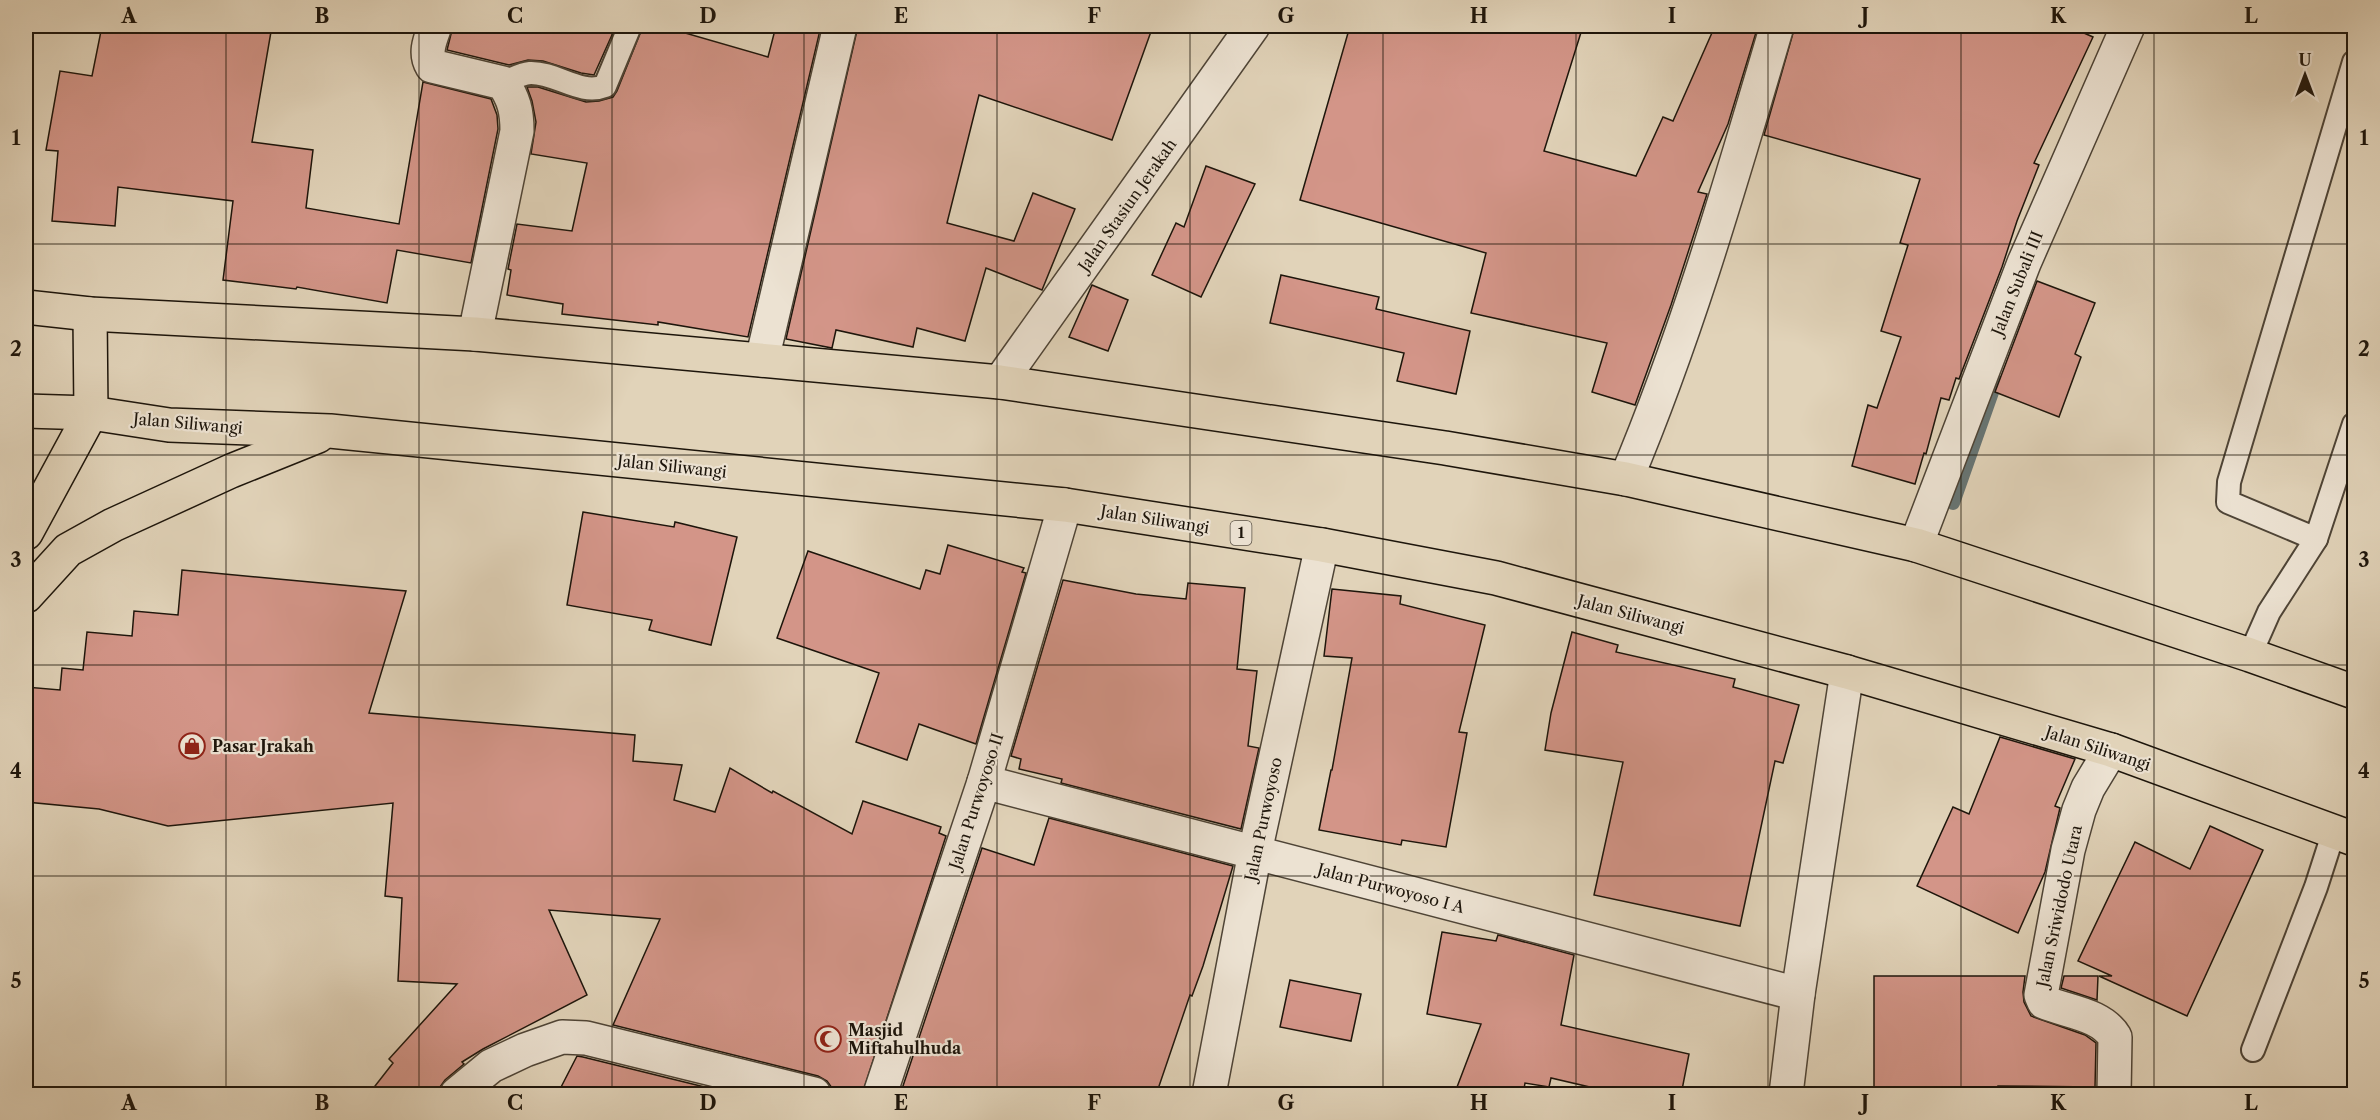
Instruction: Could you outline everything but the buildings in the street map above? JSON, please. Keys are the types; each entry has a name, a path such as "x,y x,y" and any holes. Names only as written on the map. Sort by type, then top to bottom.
{"main road":[{"path":"26,307 90,314 475,334 1000,382 1445,448 1626,479 1916,545 2355,692"},
{"path":"26,533 91,413 90,314"},
{"name":"Jalan Siliwangi","path":"26,411 91,413 169,425 330,431 1065,505 1322,545 1496,578 1847,672 2111,750 2344,835"},
{"path":"26,596 68,550 113,525 231,471 330,431"}],"street":[{"path":"435,26 427,49 427,59 432,66 503,83 517,111 517,131 475,334"},
{"path":"762,360 840,26"},
{"name":"Jalan Stasiun Jerakah","path":"1000,382 1253,26"},
{"path":"1626,479 1648,426 1723,205 1777,26"},
{"name":"Jalan Subali III","path":"1916,545 2024,262 2128,26"},
{"name":"Jalan Purwoyoso II","path":"880,1095 984,782 1065,505"},
{"name":"Jalan Purwoyoso","path":"1209,1095 1255,852 1322,545"},
{"path":"1786,1095 1798,994 1847,672"},
{"name":"Jalan Sriwidodo Utara","path":"2111,750 2088,788 2079,810 2068,850 2041,995 2044,1002 2100,1021 2110,1030 2115,1037 2114,1095"},
{"name":"Jalan Purwoyoso I A","path":"984,782 1798,994"},
{"path":"457,1095 491,1066 525,1050 562,1037 586,1038 814,1095"}],"lane":[{"path":"503,83 519,75 532,73 550,76 589,89 605,86 630,26"},
{"path":"2316,539 2228,502 2229,482 2355,62"},
{"path":"2250,655 2269,612 2316,539 2355,424"},
{"path":"2253,1050 2316,887 2344,835"}],"waterway":[{"path":"1953,503 1996,381"}],"place":[{"name":"Pasar Jrakah","path":"192,746"},
{"name":"Masjid Miftahulhuda","path":"828,1039"}]}
